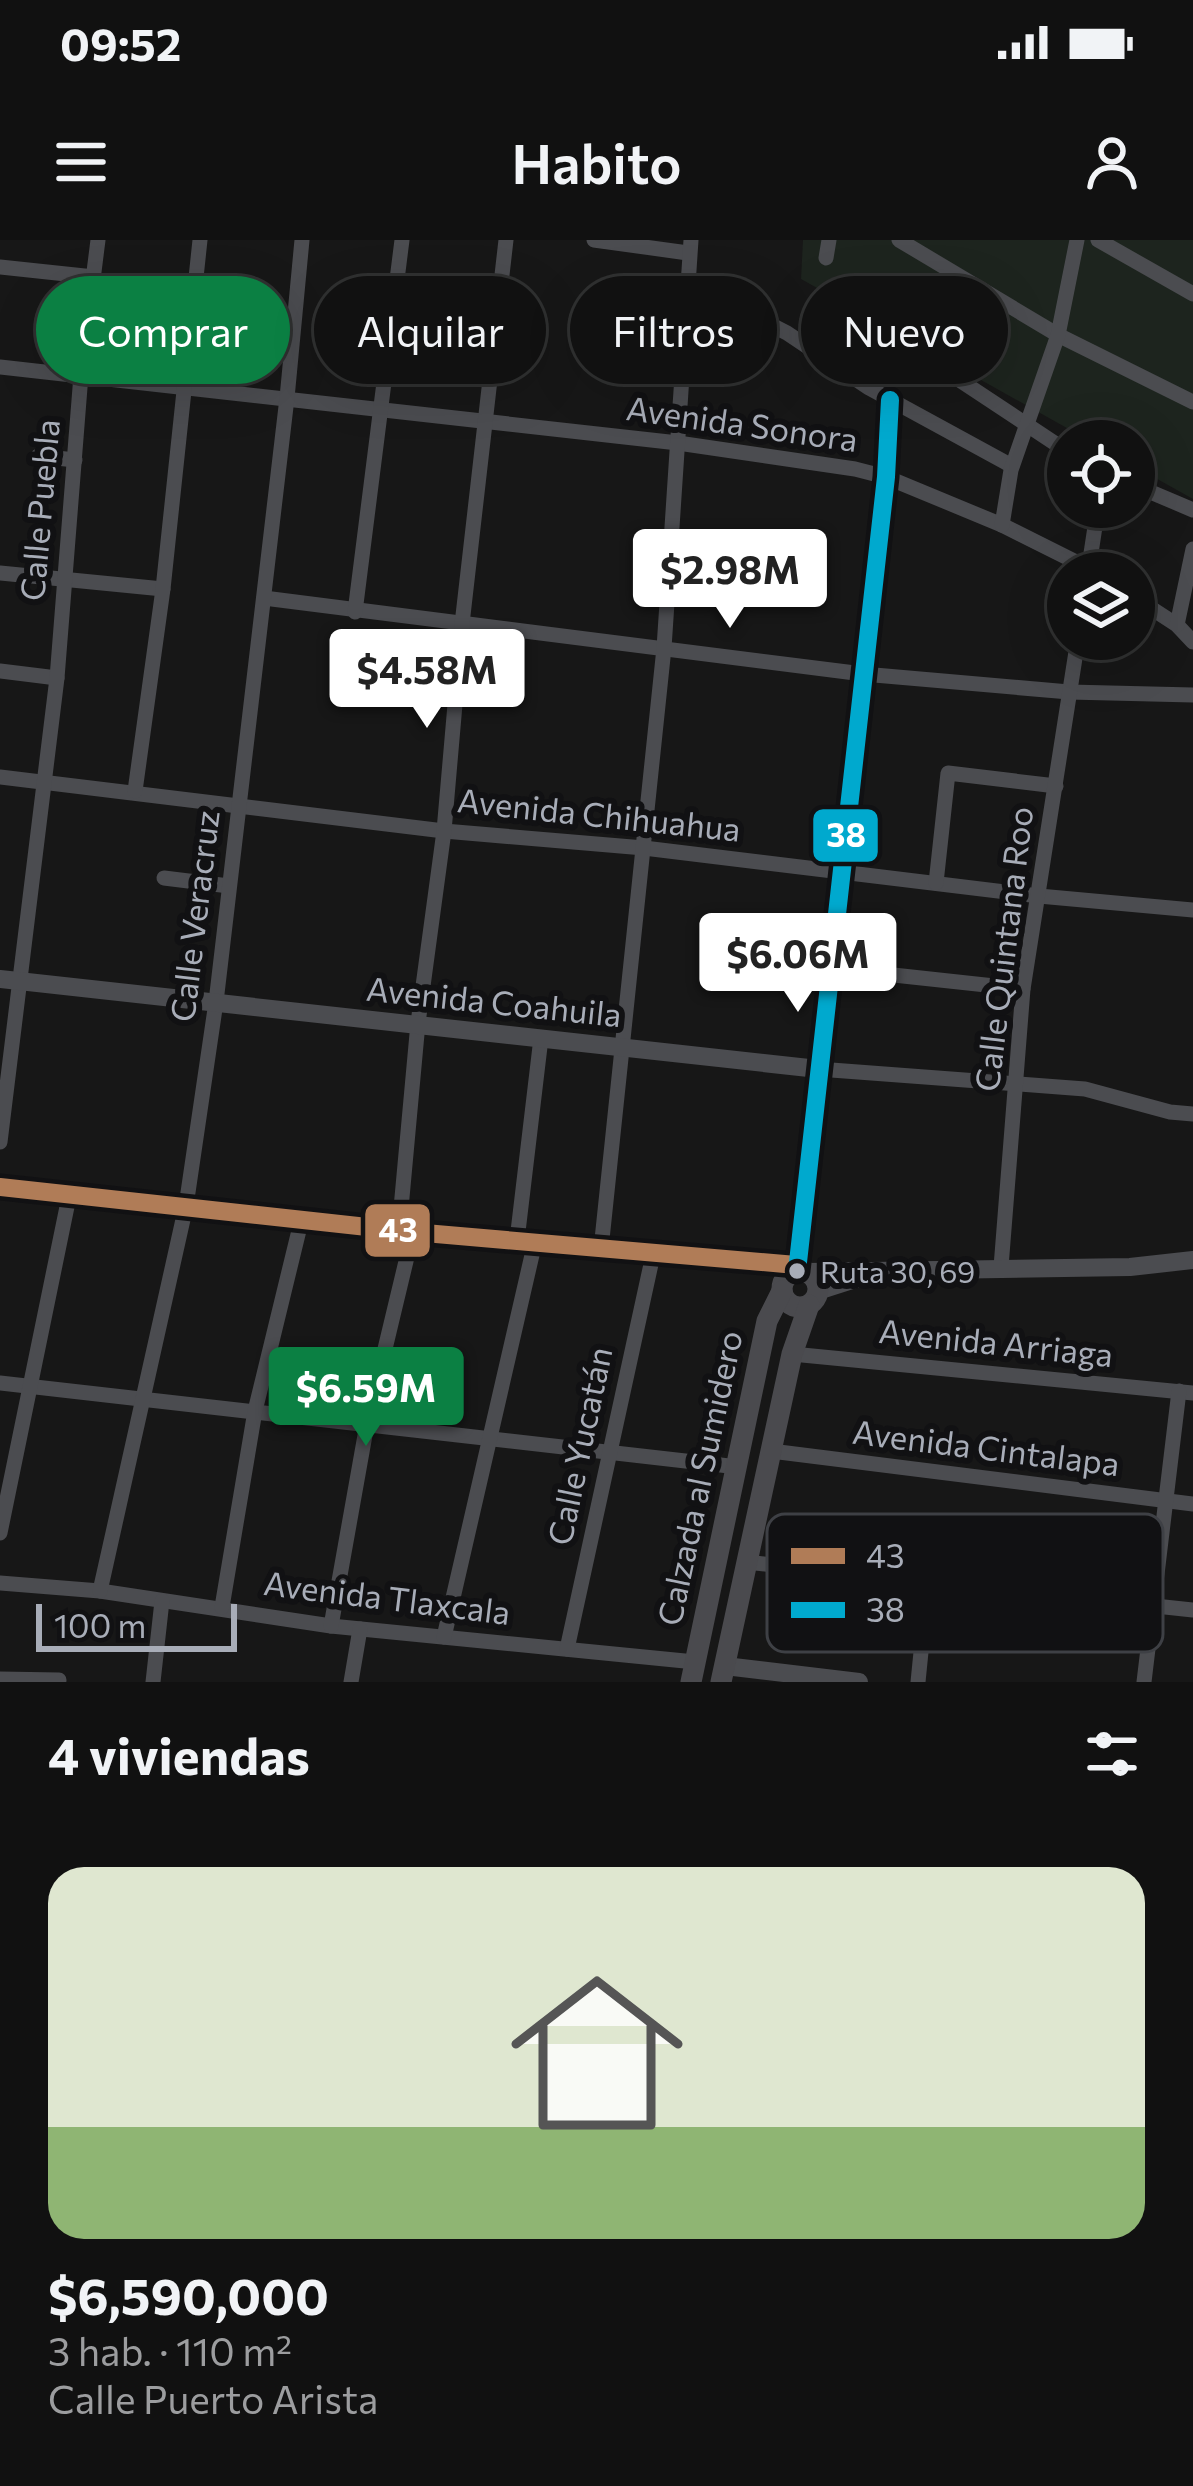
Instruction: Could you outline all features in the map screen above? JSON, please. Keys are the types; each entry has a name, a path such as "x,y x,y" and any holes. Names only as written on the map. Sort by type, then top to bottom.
{"main road":[{"name":"Calzada al Sumidero","path":"693,1672 767,1321 784,1280 805,1281 723,1674"}],"street":[{"name":"Calle Puebla","path":"94,276 98,240"},
{"path":"135,791 163,589 200,240"},
{"name":"Calle Veracruz","path":"100,1591 186,1206 216,1002 302,240"},
{"path":"355,612 402,240"},
{"path":"331,1626 406,1231 418,1023 444,831 462,624 506,240"},
{"path":"594,240 689,247"},
{"path":"826,258 829,240"},
{"path":"899,240 1058,335 1193,402"},
{"path":"1002,525 1012,466 1058,335 1077,240"},
{"path":"1098,240 1193,294"},
{"path":"0,267 85,276"},
{"path":"777,328 890,400 1012,466"},
{"name":"Avenida Sonora","path":"0,367 36,371"},
{"name":"Calle Puebla","path":"0,1142 9,980 45,782 80,384"},
{"name":"Avenida Sonora","path":"138,384 678,443 855,469 1002,525 1055,552"},
{"path":"601,1249 664,648 682,384"},
{"path":"963,384 1047,440"},
{"path":"805,1281 818,1069 886,477 890,400"},
{"path":"38,456 75,460"},
{"path":"1155,494 1193,510"},
{"path":"1177,626 1193,554"},
{"path":"0,573 163,589"},
{"path":"264,598 863,674 1069,692 1193,694"},
{"path":"1155,611 1193,642"},
{"name":"Calle Quintana Roo","path":"1001,1267 1023,989 1074,660"},
{"path":"0,671 56,678"},
{"path":"936,883 948,772 1056,786"},
{"name":"Avenida Chihuahua","path":"0,777 444,831 644,848 1193,910"},
{"path":"164,878 229,886"},
{"path":"829,968 1023,989"},
{"name":"Avenida Coahuila","path":"9,980 818,1069 1085,1089 1193,1114"},
{"path":"444,1637 526,1241 541,1038"},
{"path":"0,1186 69,1197 652,1255 805,1281 875,1272 1130,1267 1193,1260"},
{"path":"0,1533 69,1197"},
{"path":"222,1607 255,1411 302,1218"},
{"name":"Calle Yucatán","path":"567,1649 652,1255"},
{"name":"Avenida Arriaga","path":"792,1354 1186,1392"},
{"path":"0,1383 738,1467"},
{"path":"1163,1525 1186,1392"},
{"name":"Avenida Cintalapa","path":"771,1451 1193,1504"},
{"path":"746,1562 767,1564"},
{"name":"Avenida Tlaxcala","path":"0,1583 100,1591 331,1626 567,1649 693,1672"},
{"path":"153,1682 162,1601"},
{"path":"1163,1606 1193,1610"},
{"path":"351,1682 360,1629"},
{"path":"918,1682 921,1652"},
{"path":"1144,1682 1148,1652"},
{"path":"723,1674 859,1682"},
{"path":"0,1679 59,1680"}],"shaded area":[{"path":"803,240 1193,240 1193,499 1155,478 1155,420 1053,420 988,384 1008,384 1008,276 801,276"}],"transit line":[{"name":"38","path":"797,1271 886,477 890,400"},
{"name":"43","path":"0,1187 413,1232 796,1265"}],"place":[{"name":"Ruta 30, 69","path":"797,1271"}]}
